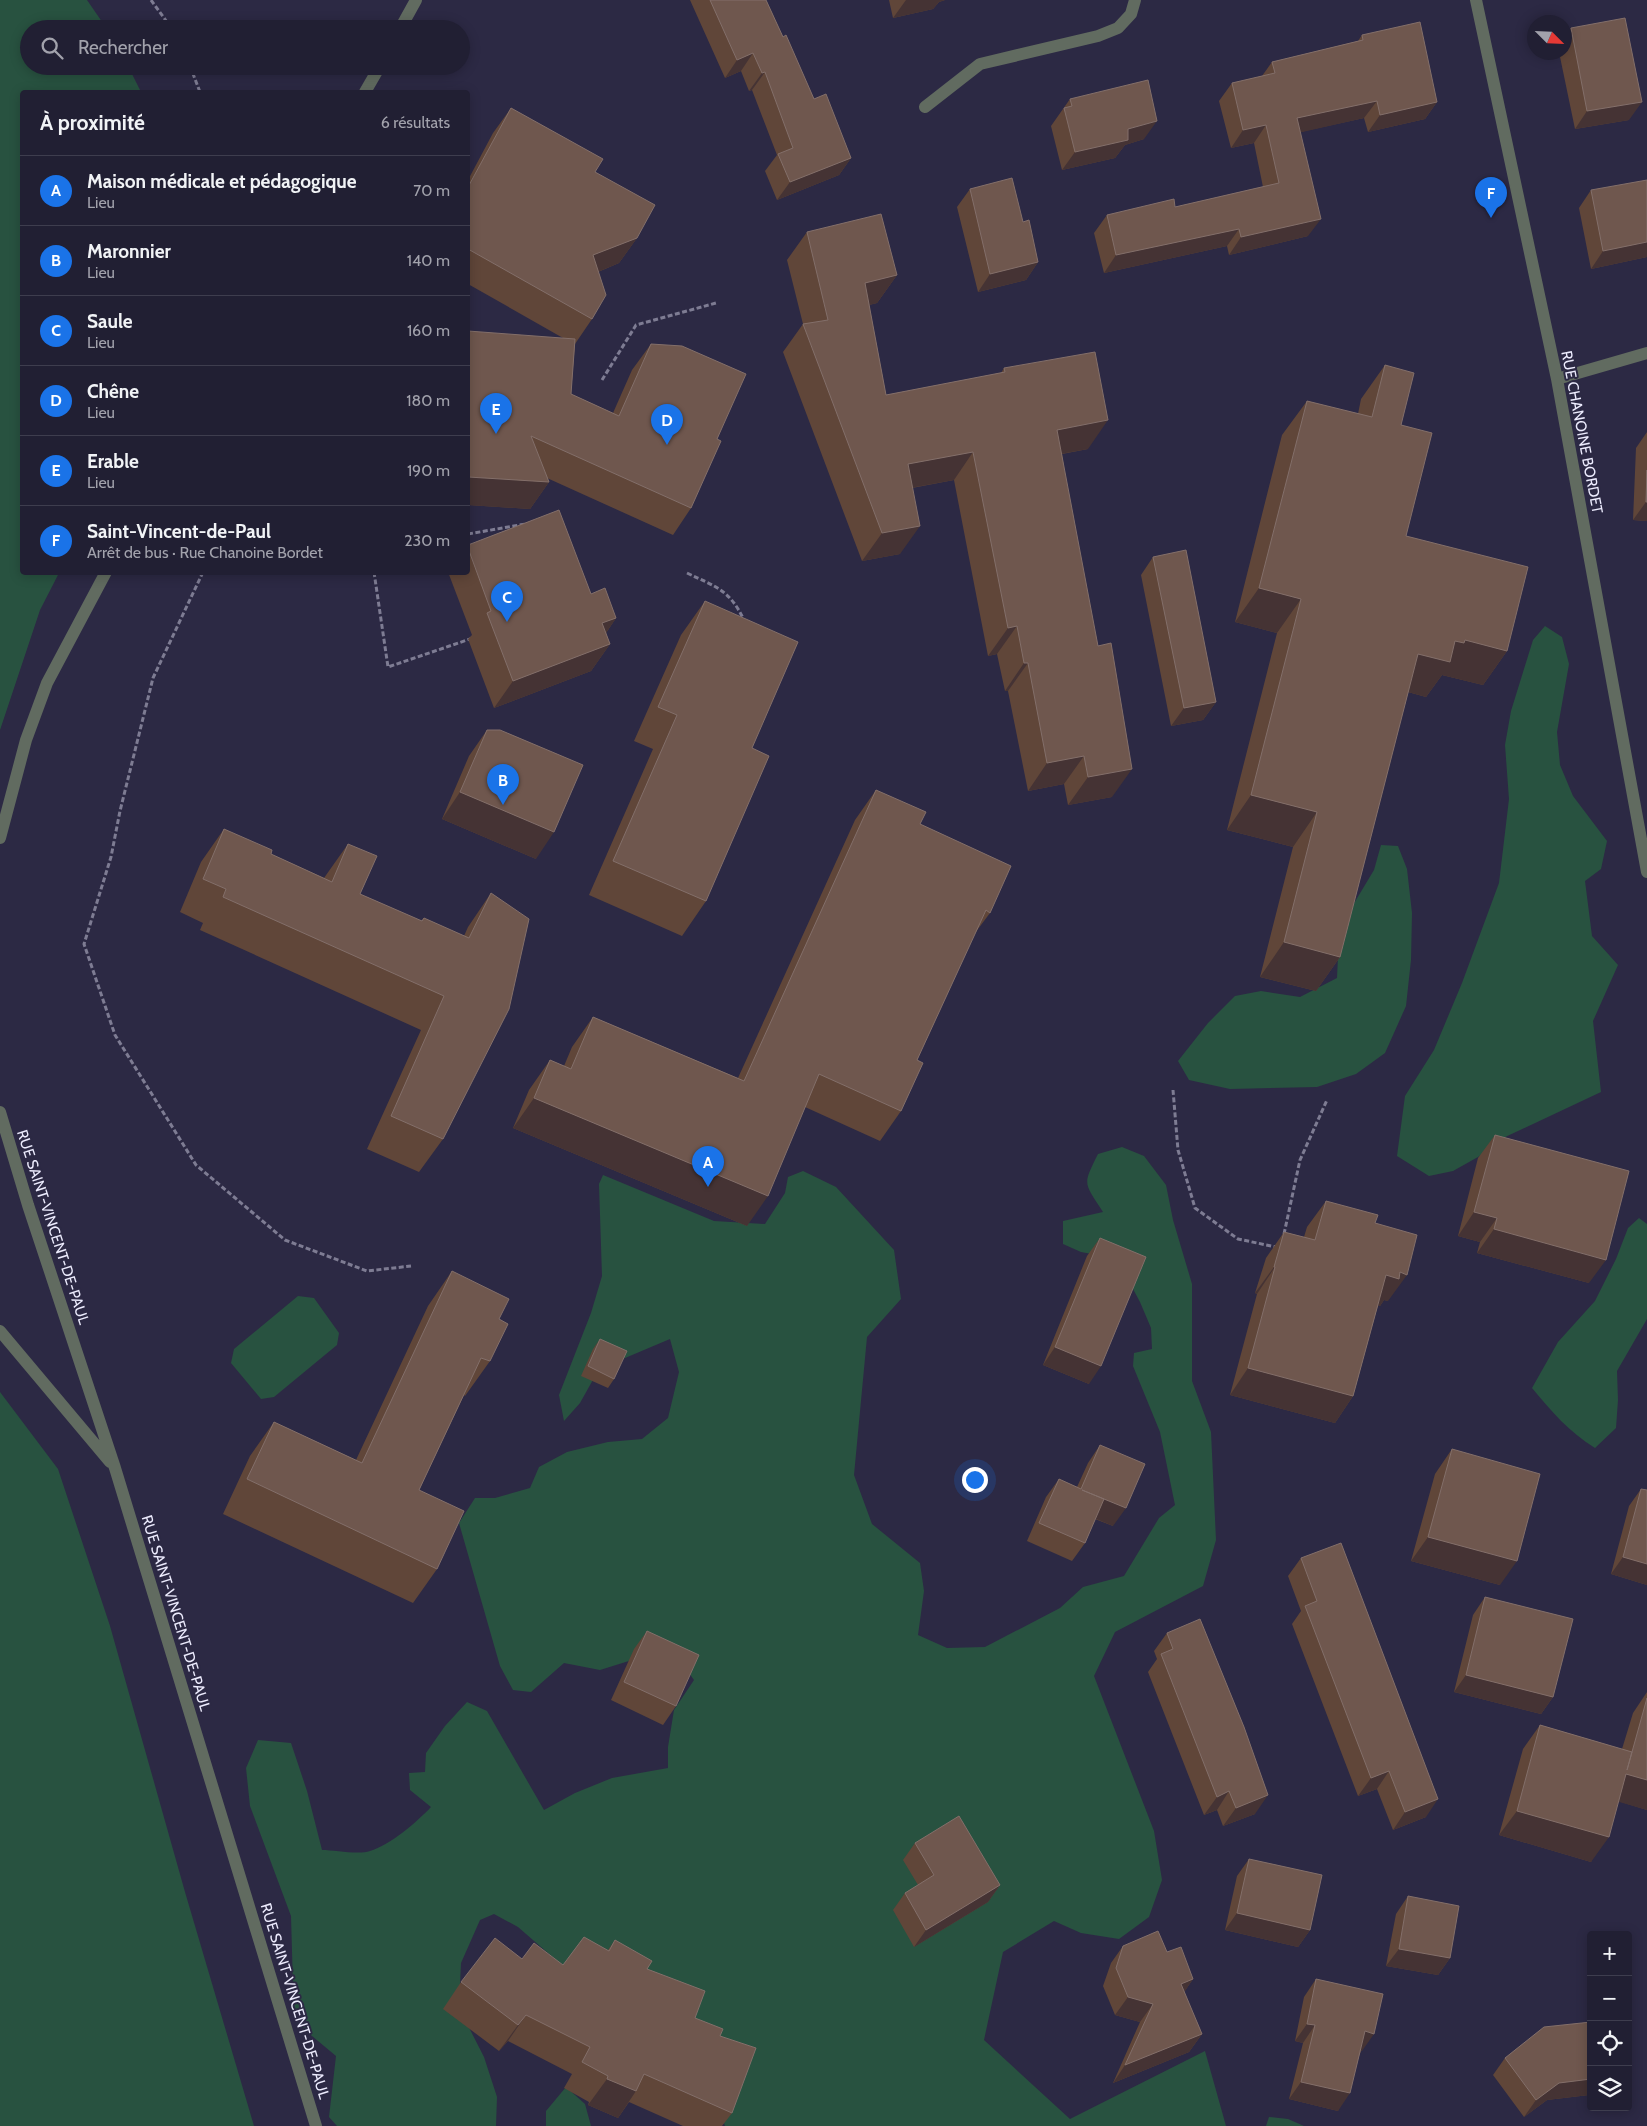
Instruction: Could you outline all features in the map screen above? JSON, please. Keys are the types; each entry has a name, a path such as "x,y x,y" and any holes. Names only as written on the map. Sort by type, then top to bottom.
{"street":[{"path":"405,20 416,0"},
{"path":"925,107 980,64 1098,36 1118,28 1131,14 1135,0"},
{"name":"RUE CHANOINE BORDET","path":"1476,0 1557,380 1647,872"},
{"path":"366,90 375,75"},
{"path":"1557,380 1647,353"},
{"path":"0,838 26,740 47,683 104,575"},
{"name":"RUE SAINT-VINCENT-DE-PAUL","path":"0,1112 28,1205 114,1468 316,2126"},
{"path":"0,1332 114,1468"}],"path":[{"path":"151,0 165,20"},
{"path":"193,75 199,90"},
{"path":"602,380 636,325 716,303"},
{"path":"470,534 537,522"},
{"path":"687,573 720,588 736,602 746,624"},
{"path":"202,575 153,678 120,811 111,857 84,944 115,1035 196,1165 285,1240 367,1272 411,1266"},
{"path":"374,575 388,667 473,638"},
{"path":"1172,1090 1178,1150 1195,1208 1238,1239 1280,1248"},
{"path":"1282,1241 1300,1160 1327,1100"}],"green space":[{"path":"0,0 87,0 101,20 20,20 20,75 132,75 140,90 20,90 20,575 58,575 40,610 0,730"},
{"path":"1545,626 1562,637 1569,664 1557,732 1560,765 1573,796 1607,841 1601,869 1585,881 1592,936 1618,965 1593,1021 1601,1092 1503,1138 1478,1157 1453,1171 1429,1176 1397,1156 1405,1096 1434,1050 1462,983 1499,883 1509,799 1505,745 1511,711 1533,640"},
{"path":"1381,845 1398,846 1407,869 1412,913 1411,960 1406,1006 1385,1053 1356,1074 1317,1087 1230,1089 1189,1080 1178,1061 1208,1023 1235,996 1261,991 1300,997 1337,978 1339,935 1350,910 1374,870"},
{"path":"1122,1147 1144,1156 1166,1185 1173,1220 1192,1284 1192,1381 1211,1432 1216,1540 1203,1586 1115,1632 1094,1676 1154,1831 1162,1880 1149,1917 1119,1939 1081,1933 1054,1921 1003,1952 984,2040 1070,2119 1205,2051 1226,2126 725,2126 706,2071 618,2001 556,1960 518,1927 494,1914 480,1920 461,1963 459,2008 484,2057 497,2097 496,2126 337,2126 329,2117 336,2056 294,2021 291,1916 250,1806 246,1768 258,1740 291,1743 307,1791 322,1850 365,1852 386,1844 411,1826 431,1807 410,1790 409,1773 425,1772 426,1753 445,1726 467,1702 487,1711 544,1810 575,1793 612,1778 668,1768 668,1747 674,1710 694,1680 676,1655 632,1660 600,1670 564,1663 531,1692 513,1690 500,1666 459,1523 475,1498 495,1498 530,1488 539,1467 567,1452 608,1442 642,1439 668,1418 679,1372 670,1339 599,1369 580,1403 564,1421 559,1395 591,1313 602,1276 599,1184 603,1175 714,1221 765,1224 785,1193 788,1177 803,1171 836,1187 894,1250 901,1299 867,1337 854,1475 872,1524 920,1563 924,1591 918,1635 947,1648 985,1647 1060,1608 1083,1587 1124,1576 1159,1518 1175,1505 1160,1432 1133,1366 1134,1353 1152,1349 1151,1328 1140,1302 1125,1274 1103,1256 1081,1252 1063,1244 1063,1221 1103,1212 1087,1184 1089,1172 1098,1154"},
{"path":"1639,1218 1647,1224 1647,1319 1617,1371 1618,1400 1616,1428 1595,1448 1553,1413 1532,1388 1558,1342 1595,1301 1616,1259 1628,1228"},
{"path":"298,1296 314,1298 339,1333 337,1345 274,1397 261,1399 231,1363 234,1349"},
{"path":"0,1392 58,1469 110,1626 185,1892 254,2126 0,2126"},
{"path":"566,2087 585,2104 591,2126 546,2126 546,2111"},
{"path":"1269,2117 1288,2119 1304,2126 1266,2126"}],"building":[{"path":"710,0 766,0 783,37 786,35 814,99 826,94 851,158 790,182 778,154 793,148 765,72 762,73 753,53 737,60"},
{"path":"1625,18 1642,102 1587,111 1572,28"},
{"path":"1420,22 1437,102 1380,115 1377,101 1297,118 1321,219 1241,237 1239,229 1116,255 1107,215 1174,199 1175,207 1279,183 1266,125 1243,130 1232,83 1275,73 1272,62 1363,40 1362,35"},
{"path":"1148,80 1157,121 1128,129 1128,140 1075,152 1064,108 1072,106 1070,99"},
{"path":"511,108 603,159 595,172 655,205 637,238 593,255 606,295 592,319 470,250 470,183"},
{"path":"1012,178 1023,222 1029,220 1038,262 990,274 970,189"},
{"path":"1647,180 1647,242 1603,251 1591,190"},
{"path":"881,214 897,275 865,283 886,395 1005,372 1004,368 1095,352 1108,420 1057,430 1098,646 1111,643 1132,769 1088,777 1084,756 1047,763 1028,663 1024,663 1017,626 1008,628 973,452 908,464 920,526 882,533 803,324 828,320 807,232"},
{"path":"470,331 575,339 571,394 619,416 651,344 682,346 746,374 717,439 721,441 691,508 531,436 549,482 470,477"},
{"path":"1385,365 1414,373 1401,425 1432,433 1406,536 1528,567 1507,651 1465,640 1464,643 1455,641 1450,662 1418,654 1340,957 1284,942 1317,812 1251,795 1301,599 1259,588 1307,401 1372,417"},
{"path":"1647,470 1647,502 1646,502"},
{"path":"559,510 591,594 605,588 616,618 602,623 610,644 513,681 487,613 491,611 470,553 470,544"},
{"path":"1186,550 1216,702 1184,708 1153,557"},
{"path":"705,601 798,642 752,748 769,756 706,901 613,861 677,715 658,707"},
{"path":"487,730 500,730 583,765 554,832 460,792"},
{"path":"876,790 926,812 920,824 1011,866 990,913 986,910 917,1060 923,1063 901,1111 819,1074 768,1196 534,1098 550,1060 571,1069 593,1017 744,1081"},
{"path":"224,829 272,850 271,854 332,882 348,844 377,856 360,894 422,921 424,918 469,938 491,893 529,919 509,1009 443,1139 391,1116 444,996 223,897 226,889 203,879"},
{"path":"1495,1135 1629,1171 1606,1260 1494,1229 1497,1218 1474,1212"},
{"path":"1326,1201 1378,1215 1375,1223 1417,1235 1407,1275 1400,1272 1399,1279 1386,1275 1353,1396 1248,1368 1284,1232 1315,1240"},
{"path":"1100,1238 1146,1257 1101,1366 1055,1347"},
{"path":"452,1271 509,1299 499,1319 508,1324 490,1361 481,1358 419,1490 464,1511 437,1569 247,1479 274,1422 362,1463"},
{"path":"600,1339 627,1351 614,1379 588,1366"},
{"path":"1100,1445 1145,1464 1126,1508 1104,1499 1085,1543 1039,1523 1059,1479 1081,1489"},
{"path":"1452,1449 1540,1474 1517,1561 1428,1537"},
{"path":"1641,1489 1647,1490 1647,1564 1623,1557"},
{"path":"1341,1543 1438,1799 1405,1812 1389,1771 1371,1778 1305,1606 1317,1601 1301,1558"},
{"path":"1485,1597 1573,1619 1553,1697 1466,1675"},
{"path":"1200,1619 1244,1727 1268,1795 1236,1808 1229,1791 1217,1797 1161,1654 1173,1649 1167,1633"},
{"path":"647,1631 699,1655 676,1706 624,1682"},
{"path":"1647,1698 1647,1780 1626,1774 1609,1837 1517,1811 1540,1725 1632,1752"},
{"path":"959,1816 1000,1885 926,1930 905,1893 934,1875 915,1843"},
{"path":"1249,1859 1322,1875 1310,1930 1237,1913"},
{"path":"1408,1896 1459,1906 1450,1958 1399,1949"},
{"path":"1158,1931 1167,1952 1181,1947 1193,1979 1181,1984 1202,2034 1125,2065 1153,2004 1128,1997 1116,1968 1123,1946"},
{"path":"584,1937 609,1951 615,1940 652,1961 647,1969 705,1991 695,2018 723,2029 720,2036 756,2048 732,2113 644,2074 636,2091 607,2079 608,2076 582,2062 590,2047 526,2015 518,2025 461,1982 495,1938 522,1959 534,1943 563,1965"},
{"path":"1316,1979 1383,1994 1374,2034 1365,2031 1350,2093 1301,2082 1315,2025 1307,2024"},
{"path":"1587,2022 1587,2080 1559,2083 1536,2100 1505,2058 1544,2027"}],"place":[{"name":"Saint-Vincent-de-Paul","path":"1491,218"},
{"name":"Erable","path":"496,434"},
{"name":"Chêne","path":"667,445"},
{"name":"Saule","path":"507,622"},
{"name":"Maronnier","path":"503,805"},
{"name":"Maison médicale et pédagogique","path":"708,1187"}]}
